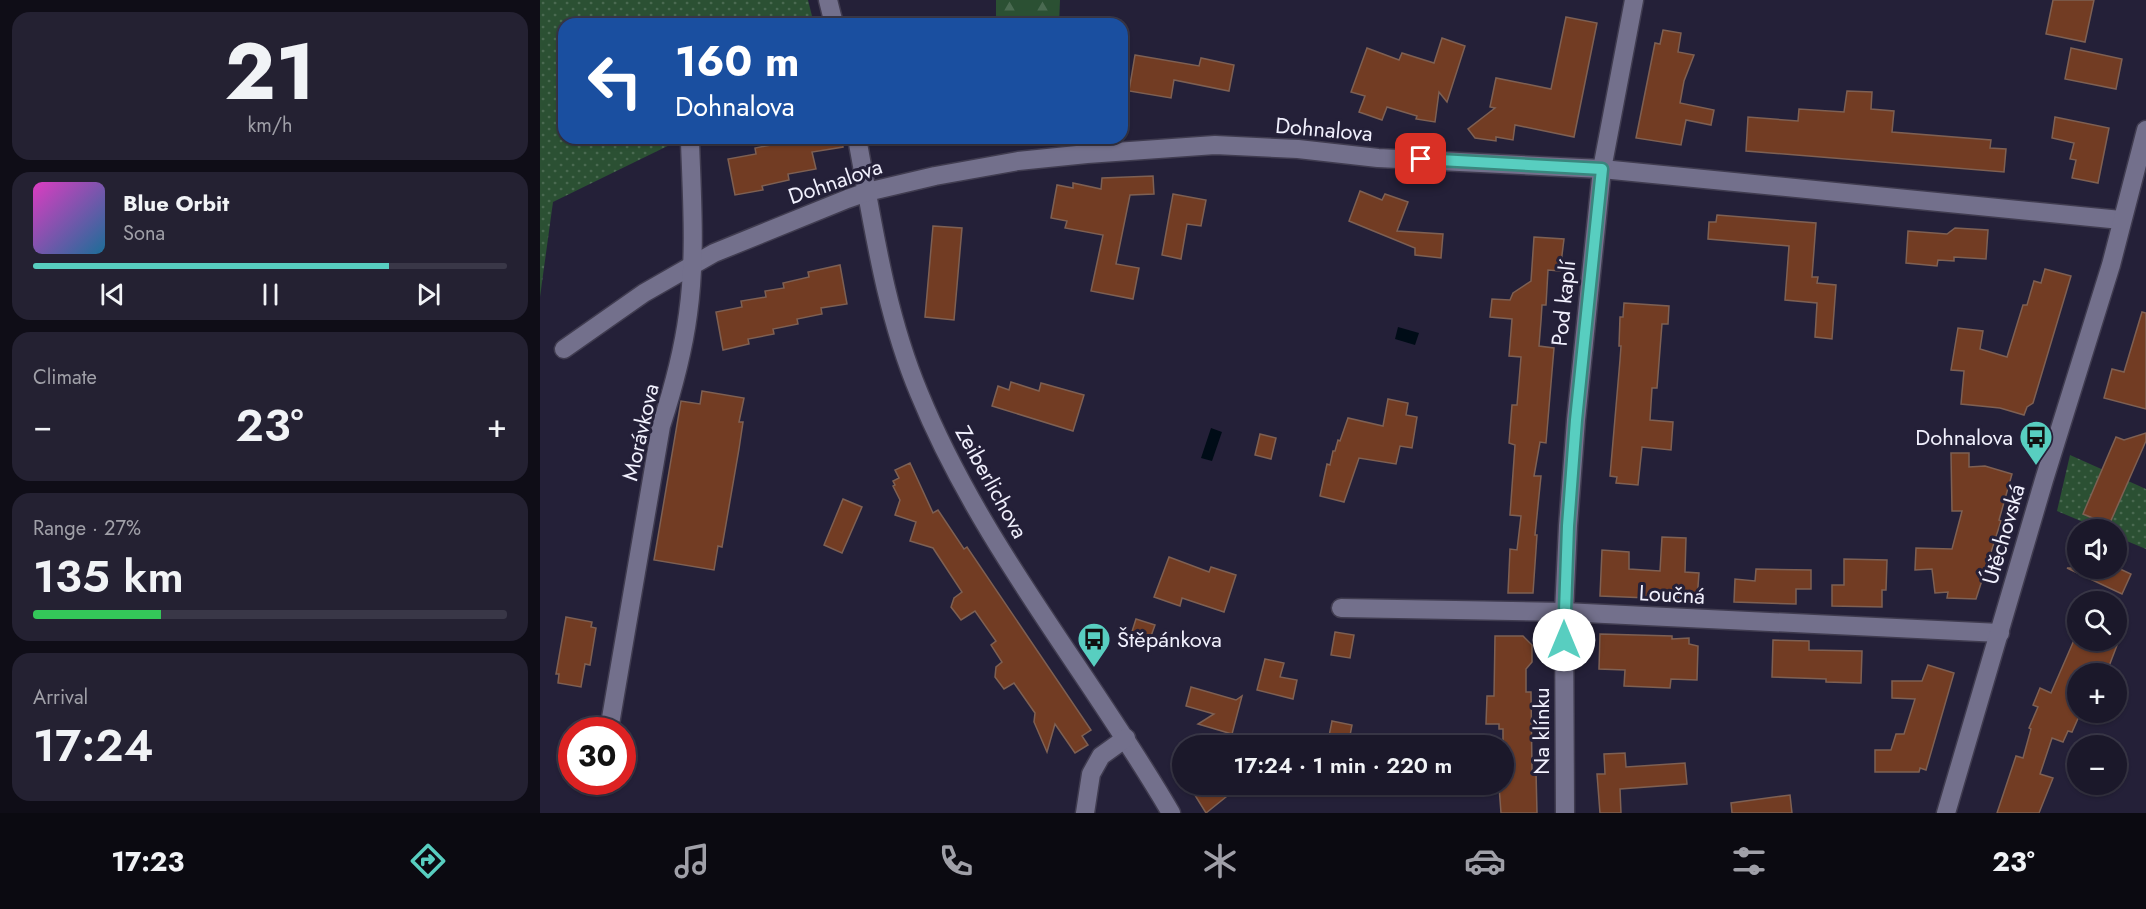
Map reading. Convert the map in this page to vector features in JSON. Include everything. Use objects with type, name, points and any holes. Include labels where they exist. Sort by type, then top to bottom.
[{"type":"street","points":[[828,0],[832,18]]},
{"type":"street","name":"Pod kaplí","points":[[1564,612],[1576,420],[1602,169],[1634,0]]},
{"type":"street","name":"Útěchovská","points":[[1946,813],[2043,480],[2111,265],[2121,220],[2138,187],[2146,130]]},
{"type":"street","name":"Morávkova","points":[[611,717],[661,426],[676,380],[688,313],[692,265],[690,144]]},
{"type":"street","name":"Zeiberlichova","points":[[858,144],[880,267],[899,341],[919,394],[946,453],[995,540],[1126,738],[1171,813]]},
{"type":"street","name":"Dohnalova","points":[[564,349],[644,293],[692,265],[738,242],[867,192],[935,176],[1018,161],[1087,154],[1215,145],[1298,149],[1378,158],[1602,169],[2121,220]]},
{"type":"street","name":"Loučná","points":[[1341,608],[1564,612],[2000,633]]},
{"type":"street","name":"Na klínku","points":[[1564,612],[1565,813]]},
{"type":"street","points":[[1085,813],[1091,774],[1101,756],[1126,738]]},
{"type":"green space","points":[[540,0],[808,0],[812,18],[558,18],[558,144],[672,144],[553,202],[540,297]]},
{"type":"green space","points":[[996,0],[1060,0],[1059,18],[996,18]]},
{"type":"green space","points":[[2070,455],[2146,489],[2146,549],[2127,541],[2127,519],[2076,519],[2057,511]]},
{"type":"shaded area","points":[[1398,327],[1419,333],[1415,345],[1395,339]]},
{"type":"shaded area","points":[[1211,428],[1222,432],[1212,461],[1201,458]]},
{"type":"building","points":[[2053,0],[2094,0],[2085,42],[2046,34]]},
{"type":"building","points":[[1566,17],[1597,23],[1574,137],[1515,125],[1513,140],[1496,137],[1496,141],[1475,138],[1468,129],[1495,108],[1490,107],[1496,78],[1551,89]]},
{"type":"building","points":[[1663,30],[1681,33],[1678,52],[1694,55],[1684,81],[1680,103],[1714,110],[1711,125],[1686,120],[1681,145],[1636,138],[1655,43],[1660,44]]},
{"type":"building","points":[[1442,38],[1465,46],[1447,102],[1439,92],[1435,122],[1416,119],[1417,116],[1387,107],[1382,120],[1359,112],[1365,96],[1351,92],[1367,48],[1399,60],[1402,53],[1434,63]]},
{"type":"building","points":[[2071,48],[2122,59],[2116,89],[2065,79]]},
{"type":"building","points":[[1135,55],[1199,66],[1201,58],[1234,65],[1229,91],[1174,80],[1171,98],[1129,91]]},
{"type":"building","points":[[1847,91],[1872,92],[1871,109],[1894,111],[1892,132],[1991,140],[1990,148],[2006,149],[2004,172],[1746,151],[1748,117],[1798,121],[1799,109],[1844,112]]},
{"type":"building","points":[[2055,117],[2109,128],[2098,183],[2072,178],[2076,160],[2070,159],[2074,143],[2052,138]]},
{"type":"building","points":[[777,144],[843,144],[843,147],[812,152],[816,169],[788,174],[789,180],[762,186],[763,190],[735,195],[728,159],[756,154],[755,148]]},
{"type":"building","points":[[1153,176],[1154,194],[1130,195],[1116,264],[1139,268],[1133,299],[1091,291],[1103,235],[1065,228],[1067,221],[1051,218],[1057,185],[1073,188],[1073,183],[1101,189],[1102,178]]},
{"type":"building","points":[[1360,191],[1382,200],[1385,194],[1408,202],[1397,231],[1443,234],[1441,258],[1415,255],[1415,248],[1349,221]]},
{"type":"building","points":[[1173,194],[1206,200],[1201,226],[1187,224],[1181,259],[1162,255]]},
{"type":"building","points":[[1717,215],[1816,223],[1812,277],[1818,277],[1817,283],[1836,285],[1832,339],[1815,337],[1817,303],[1785,300],[1789,246],[1708,239],[1709,222],[1716,222]]},
{"type":"building","points":[[933,226],[962,228],[954,320],[925,317]]},
{"type":"building","points":[[1955,228],[1988,230],[1986,259],[1954,257],[1954,261],[1938,260],[1937,266],[1906,263],[1908,231],[1947,234]]},
{"type":"building","points":[[1534,237],[1564,239],[1560,271],[1548,270],[1546,305],[1542,305],[1539,346],[1554,348],[1546,443],[1540,442],[1534,476],[1541,476],[1535,535],[1537,535],[1533,593],[1508,593],[1510,549],[1517,550],[1521,516],[1510,515],[1515,445],[1509,443],[1512,405],[1517,405],[1521,357],[1509,356],[1512,319],[1490,317],[1492,299],[1510,300],[1513,293],[1531,281]]},
{"type":"building","points":[[840,265],[847,304],[821,308],[822,314],[797,319],[798,324],[773,329],[774,334],[748,339],[749,344],[723,350],[716,312],[742,307],[741,301],[766,297],[765,291],[784,288],[783,283],[809,277],[808,272]]},
{"type":"building","points":[[2045,269],[2071,276],[2033,403],[2027,407],[2024,415],[2000,408],[1961,404],[1964,371],[1951,370],[1958,328],[1983,331],[1980,349],[2007,357],[2023,305],[2027,305],[2034,281],[2041,283]]},
{"type":"building","points":[[1624,303],[1669,306],[1668,324],[1662,324],[1657,388],[1652,388],[1650,420],[1673,422],[1671,450],[1642,447],[1638,485],[1616,483],[1617,477],[1610,476],[1621,346],[1619,346],[1620,317],[1623,317]]},
{"type":"building","points":[[2142,312],[2146,313],[2146,409],[2104,398],[2112,369],[2124,372]]},
{"type":"building","points":[[1011,382],[1039,391],[1041,383],[1084,395],[1073,431],[992,406],[998,386],[1009,390]]},
{"type":"building","points":[[702,391],[744,398],[739,422],[743,422],[722,547],[718,546],[714,570],[654,560],[681,401],[700,404]]},
{"type":"building","points":[[1388,399],[1408,403],[1406,415],[1417,417],[1412,448],[1400,446],[1396,464],[1359,458],[1344,502],[1320,496],[1327,464],[1330,465],[1333,451],[1335,451],[1338,440],[1340,441],[1348,418],[1383,426]]},
{"type":"building","points":[[2146,433],[2146,441],[2112,519],[2095,519],[2083,514],[2116,437],[2124,440]]},
{"type":"building","points":[[1260,434],[1276,438],[1271,459],[1255,455]]},
{"type":"building","points":[[1951,453],[1969,453],[1969,467],[1985,466],[2012,474],[1999,520],[2001,521],[1976,599],[1947,598],[1948,592],[1935,593],[1932,569],[1915,570],[1916,548],[1952,549],[1962,511],[1952,511]]},
{"type":"building","points":[[910,463],[933,513],[938,510],[964,549],[967,547],[1091,730],[1082,736],[1088,745],[1075,753],[1055,724],[1047,752],[1034,722],[1035,713],[1014,683],[1004,689],[995,677],[996,667],[1002,662],[991,645],[996,641],[975,611],[961,620],[951,607],[954,598],[962,592],[933,548],[910,541],[916,522],[895,515],[900,500],[893,486],[895,485],[893,481],[899,478],[895,470]]},
{"type":"building","points":[[843,499],[862,507],[842,553],[824,545]]},
{"type":"building","points":[[1662,537],[1686,538],[1685,572],[1699,573],[1697,600],[1600,596],[1602,550],[1629,552],[1629,569],[1660,571]]},
{"type":"building","points":[[1169,557],[1209,572],[1211,567],[1236,575],[1224,612],[1182,598],[1180,606],[1154,597]]},
{"type":"building","points":[[1844,559],[1887,560],[1886,590],[1882,590],[1882,607],[1832,606],[1832,585],[1844,585]]},
{"type":"building","points":[[1756,569],[1811,570],[1811,589],[1796,589],[1796,604],[1734,602],[1735,579],[1755,581]]},
{"type":"building","points":[[2127,572],[2131,574],[2123,591],[2116,591],[2090,579],[2127,579]]},
{"type":"building","points":[[566,617],[592,622],[591,627],[596,628],[590,665],[585,664],[581,687],[558,683],[559,674],[556,674]]},
{"type":"building","points":[[1136,619],[1155,625],[1147,647],[1129,641]]},
{"type":"building","points":[[1335,632],[1354,635],[1350,658],[1331,655]]},
{"type":"building","points":[[1600,634],[1689,638],[1689,644],[1698,646],[1697,680],[1671,679],[1670,688],[1624,686],[1625,670],[1599,669]]},
{"type":"building","points":[[1495,636],[1523,636],[1532,645],[1532,662],[1526,669],[1526,692],[1531,692],[1532,771],[1536,771],[1537,813],[1501,813],[1500,795],[1514,795],[1514,735],[1503,735],[1503,729],[1499,729],[1499,724],[1486,724],[1487,696],[1494,696]]},
{"type":"building","points":[[1773,640],[1809,641],[1809,650],[1862,651],[1861,683],[1772,677]]},
{"type":"building","points":[[2069,651],[2115,651],[2110,663],[2067,663],[2067,723],[2076,723],[2072,732],[2068,731],[2063,742],[2052,738],[2040,774],[2053,778],[2039,813],[1997,813],[2016,756],[2023,758],[2031,729],[2029,728],[2038,707],[2033,705],[2040,688],[2051,693]]},
{"type":"building","points":[[1265,659],[1284,663],[1280,677],[1297,680],[1293,699],[1257,690]]},
{"type":"building","points":[[1928,665],[1954,673],[1926,770],[1920,768],[1919,772],[1875,772],[1875,750],[1891,750],[1896,734],[1904,734],[1915,699],[1892,698],[1892,681],[1922,681]]},
{"type":"building","points":[[1191,687],[1236,700],[1242,696],[1232,734],[1198,724],[1214,714],[1186,706]]},
{"type":"building","points":[[1332,721],[1352,725],[1350,735],[1329,735]]},
{"type":"building","points":[[1625,753],[1626,767],[1685,763],[1687,784],[1620,789],[1621,813],[1600,813],[1597,774],[1605,774],[1604,754]]},
{"type":"building","points":[[1195,795],[1228,795],[1206,813]]},
{"type":"building","points":[[1790,795],[1792,813],[1732,813],[1731,803]]},
{"type":"place","name":"Dohnalova","points":[[2036,466]]},
{"type":"place","name":"Štěpánkova","points":[[1094,668]]},
{"type":"route","points":[[1421,159],[1602,169],[1576,420],[1568,526],[1564,640]]}]
